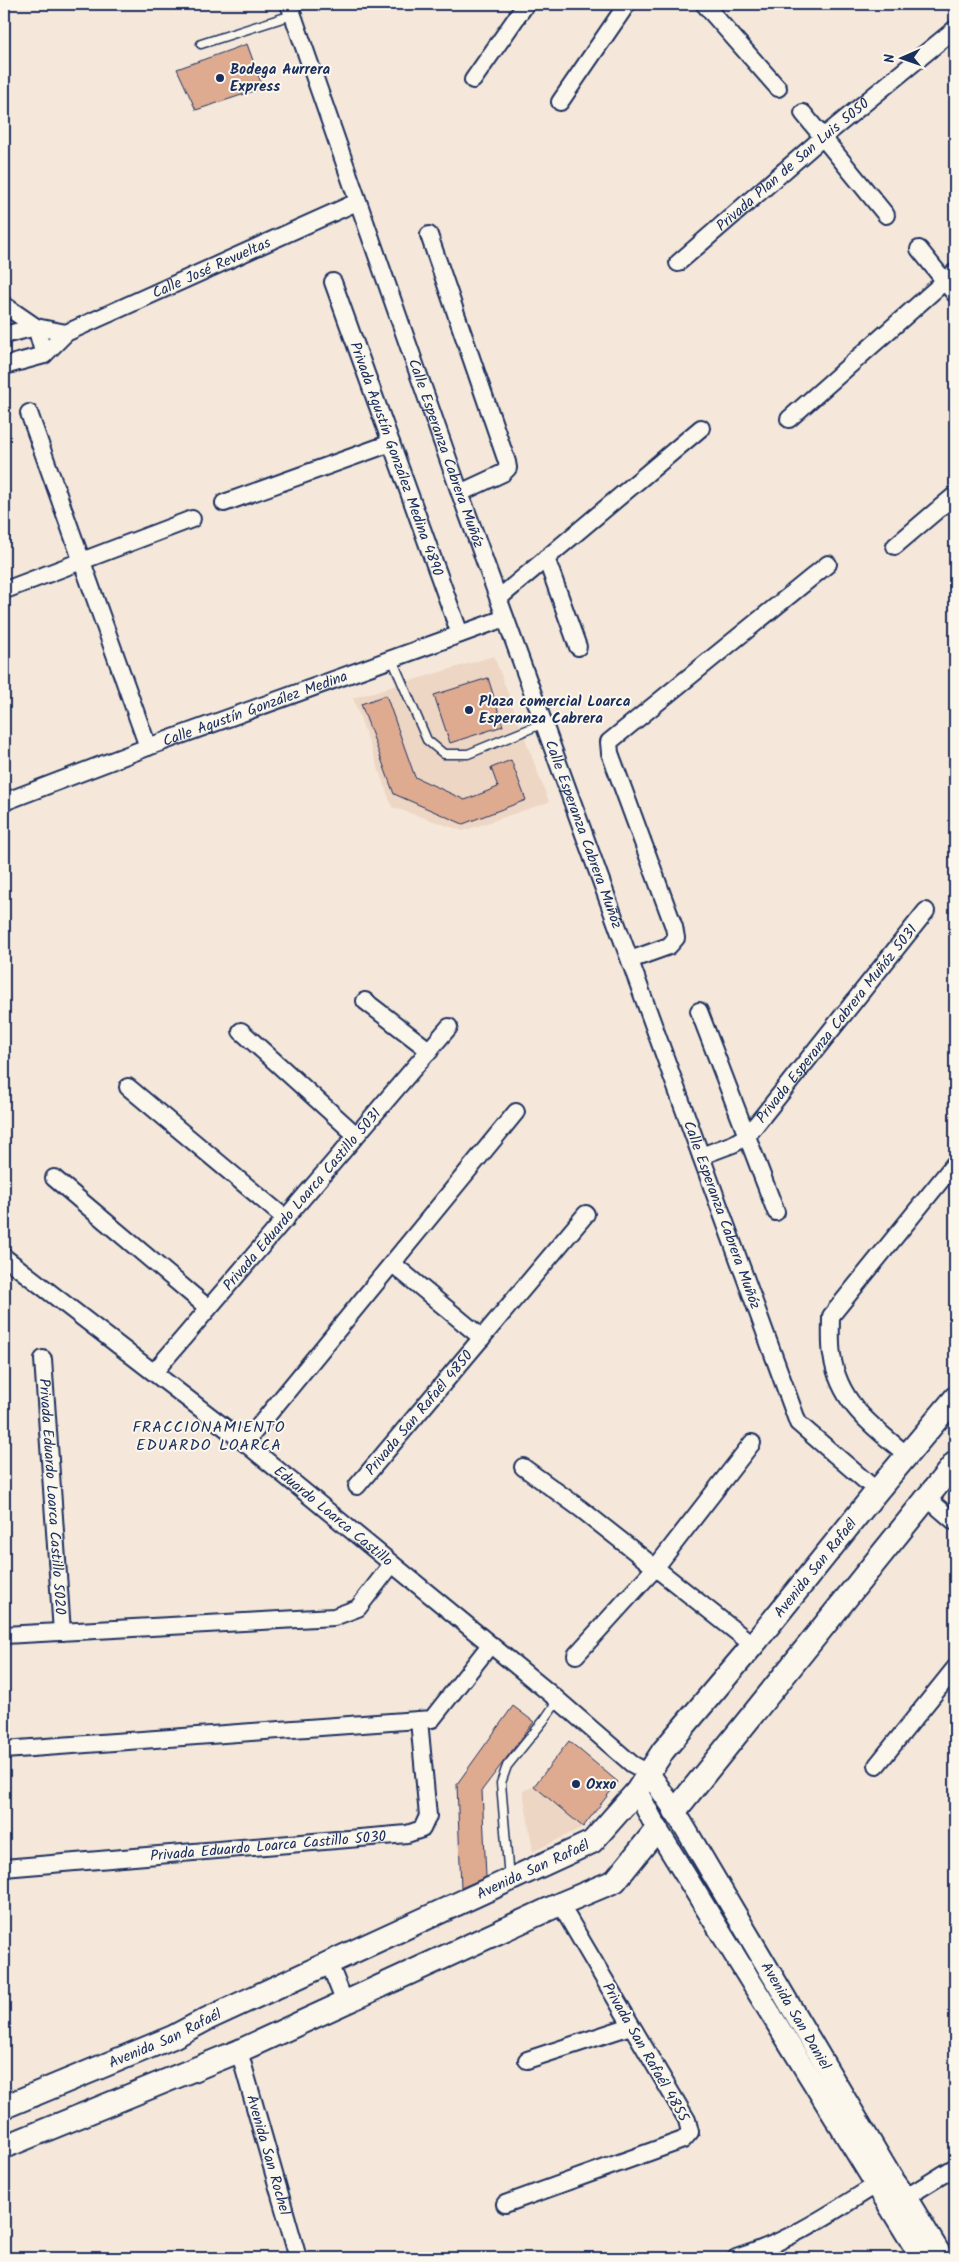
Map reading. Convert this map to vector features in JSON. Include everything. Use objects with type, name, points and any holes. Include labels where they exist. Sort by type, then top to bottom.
[{"type":"main road","name":"Avenida San Rafaél","points":[[4,2107],[173,2037],[207,2019],[509,1882],[592,1842],[637,1791],[640,1768],[663,1751],[753,1645],[877,1491],[955,1398]]},
{"type":"main road","points":[[675,1811],[955,1463]]},
{"type":"main road","points":[[4,2148],[239,2051],[560,1904],[615,1882],[658,1829]]},
{"type":"street","points":[[473,80],[526,4]]},
{"type":"street","points":[[560,102],[626,4]]},
{"type":"street","points":[[704,4],[778,88]]},
{"type":"street","name":"Calle Esperanza Cabrera Muñóz","points":[[290,9],[460,493],[798,1423],[877,1491]]},
{"type":"street","name":"Privada Plan de San Luis 5050","points":[[678,263],[822,138],[955,29]]},
{"type":"street","points":[[802,113],[886,215]]},
{"type":"street","name":"Calle José Revueltas","points":[[4,366],[44,355],[66,333],[357,202]]},
{"type":"street","points":[[429,236],[508,468],[503,473],[460,493]]},
{"type":"street","points":[[789,419],[952,283],[919,250]]},
{"type":"street","name":"Privada Agustín González Medina 4890","points":[[333,282],[460,634]]},
{"type":"street","points":[[4,305],[36,327],[66,333]]},
{"type":"street","points":[[4,335],[36,327]]},
{"type":"street","points":[[36,327],[44,355]]},
{"type":"street","points":[[29,413],[148,747]]},
{"type":"street","points":[[499,598],[701,428]]},
{"type":"street","points":[[224,503],[391,443]]},
{"type":"street","points":[[895,546],[955,495]]},
{"type":"street","points":[[8,589],[81,563],[192,519]]},
{"type":"street","points":[[546,558],[578,647]]},
{"type":"street","points":[[630,960],[669,946],[676,938],[674,927],[610,753],[609,742],[828,564]]},
{"type":"street","name":"Calle Agustín González Medina","points":[[4,802],[148,747],[505,618]]},
{"type":"street","name":"Privada Esperanza Cabrera Muñóz 5031","points":[[701,1156],[733,1144],[746,1136],[926,911]]},
{"type":"street","points":[[365,1002],[430,1050]]},
{"type":"street","name":"Privada Esperanza Cabrera Muñóz 5031","points":[[699,1011],[776,1212]]},
{"type":"street","name":"Privada Eduardo Loarca Castillo 5031","points":[[155,1371],[449,1027]]},
{"type":"street","points":[[241,1032],[356,1135]]},
{"type":"street","points":[[128,1087],[286,1219]]},
{"type":"street","points":[[246,1443],[516,1112]]},
{"type":"street","points":[[907,1455],[881,1434],[851,1405],[839,1379],[832,1356],[831,1316],[955,1163]]},
{"type":"street","points":[[54,1178],[208,1308]]},
{"type":"street","name":"Privada San Rafaél 4850","points":[[357,1486],[586,1214]]},
{"type":"street","name":"Eduardo Loarca Castillo","points":[[4,1256],[246,1443],[640,1768]]},
{"type":"street","name":"Privada San Rafaél 4850","points":[[393,1264],[482,1338]]},
{"type":"street","name":"Privada Eduardo Loarca Castillo 5020","points":[[43,1359],[62,1632]]},
{"type":"street","points":[[576,1655],[656,1567],[752,1443]]},
{"type":"street","points":[[523,1467],[656,1567],[753,1645]]},
{"type":"street","points":[[927,1498],[955,1522]]},
{"type":"street","points":[[4,1636],[334,1617],[358,1608],[371,1594],[392,1564]]},
{"type":"street","points":[[4,1750],[432,1719],[490,1645]]},
{"type":"street","points":[[877,1765],[955,1671]]},
{"type":"street","name":"Privada Eduardo Loarca Castillo 5030","points":[[4,1868],[407,1834],[422,1829],[428,1816],[419,1720]]},
{"type":"street","name":"Avenida San Daniel","points":[[640,1768],[675,1811],[883,2181]]},
{"type":"street","name":"Avenida San Daniel","points":[[637,1791],[658,1829],[883,2181],[943,2258]]},
{"type":"street","points":[[658,1829],[675,1811]]},
{"type":"street","name":"Privada San Rafaél 4855","points":[[505,2204],[683,2140],[690,2132],[687,2120],[560,1904]]},
{"type":"street","points":[[329,1963],[345,2003]]},
{"type":"street","points":[[527,2060],[631,2026]]},
{"type":"street","name":"Avenida San Rochel","points":[[239,2051],[298,2258]]},
{"type":"street","points":[[898,2202],[955,2167]]},
{"type":"street","points":[[736,2258],[767,2254],[883,2181]]},
{"type":"street","name":"Avenida San Daniel","points":[[898,2202],[921,2258]]},
{"type":"lane","points":[[201,44],[290,9]]},
{"type":"lane","points":[[392,659],[427,740],[444,754],[468,754],[544,723]]},
{"type":"lane","points":[[509,1882],[501,1783],[507,1766],[558,1700]]},
{"type":"shaded area","points":[[494,656],[549,802],[463,831],[392,807],[353,698]]},
{"type":"shaded area","points":[[534,1786],[583,1827],[533,1852],[523,1791]]},
{"type":"building","name":"Bodega Aurrera Express","points":[[247,44],[263,88],[196,110],[177,69]]},
{"type":"building","name":"Plaza comercial Loarca Esperanza Cabrera","points":[[488,678],[503,726],[450,743],[434,695]]},
{"type":"building","points":[[386,695],[415,777],[465,800],[498,787],[491,768],[511,760],[526,800],[463,824],[394,794],[361,704]]},
{"type":"building","points":[[513,1706],[534,1722],[482,1790],[486,1877],[461,1888],[457,1784]]},
{"type":"building","name":"Oxxo","points":[[569,1741],[618,1782],[583,1827],[534,1786]]},
{"type":"place","name":"Bodega Aurrera Express","points":[[220,78]]},
{"type":"place","name":"Plaza comercial Loarca Esperanza Cabrera","points":[[469,710]]},
{"type":"place","name":"Oxxo","points":[[576,1784]]},
{"type":"district","name":"FRACCIONAMIENTO EDUARDO LOARCA","points":[[209,1435]]}]
